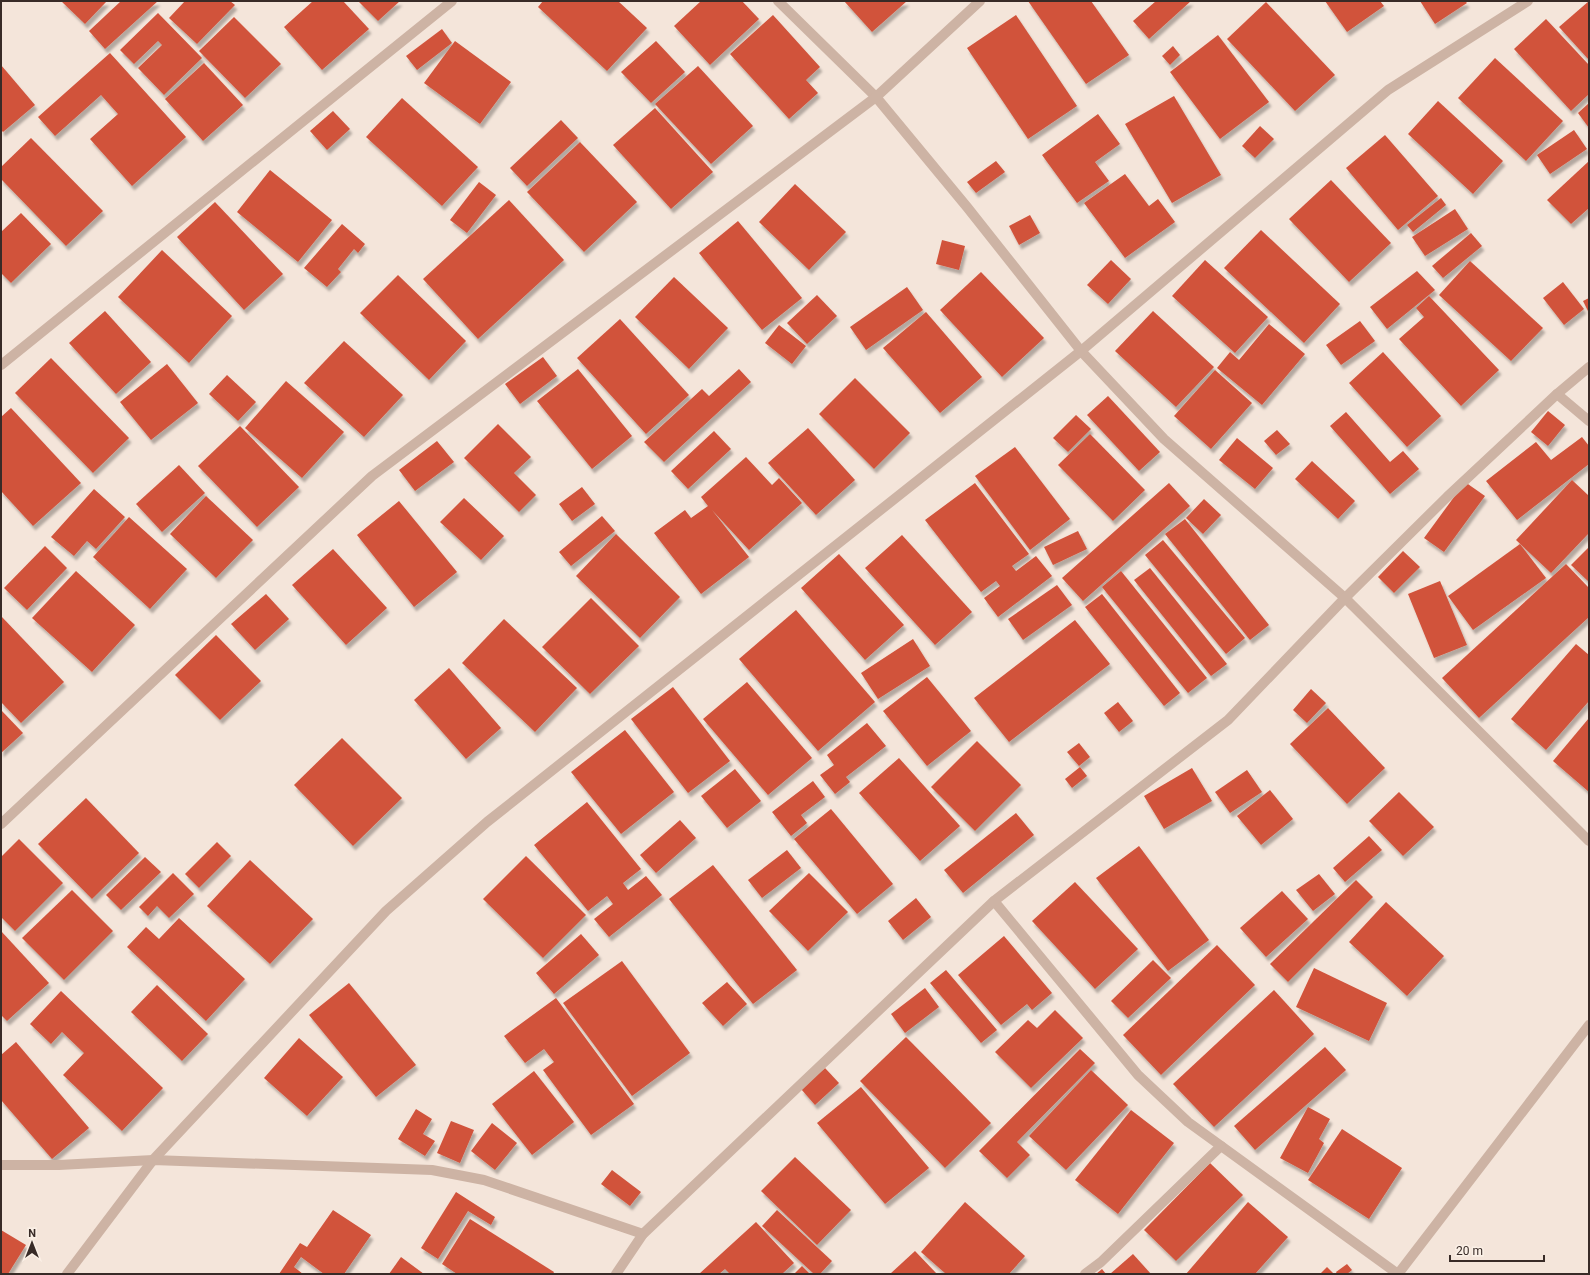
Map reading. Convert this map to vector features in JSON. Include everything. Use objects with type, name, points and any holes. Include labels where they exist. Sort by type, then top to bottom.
[{"type":"street","points":[[1,365],[452,1]]},
{"type":"street","points":[[778,1],[876,97],[967,207],[1081,351],[1164,439],[1344,598],[1589,841]]},
{"type":"street","points":[[1,824],[372,476],[876,97],[980,1]]},
{"type":"street","points":[[67,1274],[153,1160],[386,912],[481,827],[1081,351],[1388,90],[1528,1]]},
{"type":"street","points":[[616,1274],[643,1234],[994,901],[1228,720],[1344,598],[1447,497],[1557,394],[1589,368]]},
{"type":"street","points":[[1557,394],[1589,421]]},
{"type":"street","points":[[994,901],[1138,1075],[1188,1122],[1398,1274],[1589,1025]]},
{"type":"street","points":[[1085,1274],[1101,1262],[1221,1146]]},
{"type":"street","points":[[1,1165],[59,1165],[153,1160],[432,1170],[484,1180],[643,1234]]},
{"type":"building","points":[[61,1],[107,1],[85,24]]},
{"type":"building","points":[[121,1],[158,1],[105,49],[89,31]]},
{"type":"building","points":[[185,1],[230,1],[235,5],[197,44],[169,18]]},
{"type":"building","points":[[313,1],[343,1],[369,29],[322,70],[284,27]]},
{"type":"building","points":[[358,1],[400,1],[378,21]]},
{"type":"building","points":[[543,1],[618,1],[647,28],[607,71],[538,7]]},
{"type":"building","points":[[701,1],[742,1],[759,19],[710,65],[674,26]]},
{"type":"building","points":[[844,1],[907,1],[872,32]]},
{"type":"building","points":[[1028,1],[1091,1],[1129,55],[1086,84]]},
{"type":"building","points":[[1156,1],[1191,1],[1149,39],[1133,21]]},
{"type":"building","points":[[1325,1],[1380,1],[1384,6],[1347,32]]},
{"type":"building","points":[[1420,1],[1465,1],[1467,3],[1435,24]]},
{"type":"building","points":[[1589,1],[1589,60],[1559,27]]},
{"type":"building","points":[[1266,2],[1335,75],[1295,111],[1227,39]]},
{"type":"building","points":[[158,13],[202,58],[164,95],[138,68],[162,45],[158,41],[134,64],[120,50]]},
{"type":"building","points":[[773,15],[820,67],[806,80],[818,93],[789,119],[730,54]]},
{"type":"building","points":[[1016,15],[1077,106],[1028,139],[967,48]]},
{"type":"building","points":[[234,17],[281,64],[245,98],[199,51]]},
{"type":"building","points":[[1546,19],[1589,65],[1589,94],[1571,111],[1514,49]]},
{"type":"building","points":[[442,29],[452,43],[417,70],[406,56]]},
{"type":"building","points":[[1218,35],[1269,102],[1220,139],[1170,72]]},
{"type":"building","points":[[455,41],[511,82],[480,124],[424,83]]},
{"type":"building","points":[[656,41],[685,72],[651,103],[621,72]]},
{"type":"building","points":[[1173,46],[1180,55],[1170,65],[1162,56]]},
{"type":"building","points":[[110,53],[186,137],[132,186],[90,139],[118,114],[101,95],[55,136],[38,117]]},
{"type":"building","points":[[1495,58],[1563,121],[1526,161],[1458,98]]},
{"type":"building","points":[[204,63],[243,105],[203,141],[165,99]]},
{"type":"building","points":[[1,65],[35,105],[3,132],[1,130]]},
{"type":"building","points":[[698,66],[753,126],[711,164],[655,104]]},
{"type":"building","points":[[1174,96],[1221,175],[1172,203],[1125,124]]},
{"type":"building","points":[[402,98],[478,167],[442,206],[366,137]]},
{"type":"building","points":[[1438,101],[1503,161],[1473,194],[1408,134]]},
{"type":"building","points":[[1589,103],[1589,128],[1578,113]]},
{"type":"building","points":[[655,108],[713,172],[671,209],[613,145]]},
{"type":"building","points":[[333,111],[350,129],[327,150],[310,131]]},
{"type":"building","points":[[1098,114],[1120,144],[1095,162],[1109,181],[1077,203],[1042,155]]},
{"type":"building","points":[[561,120],[578,138],[527,186],[510,168]]},
{"type":"building","points":[[1260,126],[1274,139],[1255,158],[1242,146]]},
{"type":"building","points":[[1574,130],[1587,149],[1550,174],[1537,155]]},
{"type":"building","points":[[1385,135],[1438,196],[1398,230],[1346,168]]},
{"type":"building","points":[[31,138],[103,211],[66,246],[1,179],[1,167]]},
{"type":"building","points":[[580,142],[637,202],[584,252],[527,192]]},
{"type":"building","points":[[996,161],[1005,172],[976,193],[967,182]]},
{"type":"building","points":[[1589,161],[1589,208],[1571,224],[1547,200]]},
{"type":"building","points":[[270,170],[332,220],[298,262],[237,212]]},
{"type":"building","points":[[1125,174],[1149,206],[1158,199],[1175,222],[1125,258],[1084,203]]},
{"type":"building","points":[[1331,180],[1391,243],[1349,282],[1289,219]]},
{"type":"building","points":[[479,182],[496,195],[467,233],[450,220]]},
{"type":"building","points":[[795,184],[846,232],[809,270],[759,222]]},
{"type":"building","points":[[1441,198],[1446,205],[1413,232],[1407,225]]},
{"type":"building","points":[[509,200],[564,260],[478,339],[423,279]]},
{"type":"building","points":[[215,202],[283,274],[244,310],[177,237]]},
{"type":"building","points":[[1455,209],[1468,229],[1425,256],[1412,237]]},
{"type":"building","points":[[21,213],[51,244],[11,283],[1,273],[1,232]]},
{"type":"building","points":[[1030,215],[1040,233],[1019,245],[1009,226]]},
{"type":"building","points":[[738,221],[802,298],[762,330],[699,253]]},
{"type":"building","points":[[342,224],[365,244],[358,253],[354,249],[338,269],[341,272],[327,287],[304,268]]},
{"type":"building","points":[[1261,230],[1340,304],[1304,343],[1224,268]]},
{"type":"building","points":[[1471,233],[1482,246],[1443,278],[1432,266]]},
{"type":"building","points":[[942,240],[965,246],[959,270],[936,264]]},
{"type":"building","points":[[162,250],[232,316],[189,363],[118,297]]},
{"type":"building","points":[[1111,260],[1131,279],[1108,304],[1087,285]]},
{"type":"building","points":[[1205,260],[1268,317],[1235,353],[1172,296]]},
{"type":"building","points":[[1470,261],[1543,328],[1511,361],[1439,295]]},
{"type":"building","points":[[1417,271],[1435,290],[1387,329],[1370,307]]},
{"type":"building","points":[[981,272],[1044,338],[1002,377],[940,310]]},
{"type":"building","points":[[398,275],[466,341],[429,380],[360,313]]},
{"type":"building","points":[[674,277],[728,328],[689,369],[635,317]]},
{"type":"building","points":[[1563,282],[1584,309],[1564,325],[1543,298]]},
{"type":"building","points":[[907,287],[923,310],[866,350],[850,327]]},
{"type":"building","points":[[817,295],[837,316],[807,344],[787,323]]},
{"type":"building","points":[[1429,296],[1499,370],[1461,406],[1399,339],[1424,317],[1416,308]]},
{"type":"building","points":[[1589,298],[1589,313],[1583,301]]},
{"type":"building","points":[[105,311],[151,362],[116,394],[69,343]]},
{"type":"building","points":[[1153,311],[1214,367],[1176,407],[1115,351]]},
{"type":"building","points":[[926,312],[982,377],[940,413],[883,348]]},
{"type":"building","points":[[620,319],[689,395],[646,434],[577,358]]},
{"type":"building","points":[[1360,321],[1375,341],[1341,365],[1326,345]]},
{"type":"building","points":[[1269,324],[1305,354],[1262,405],[1217,368],[1230,352],[1239,360]]},
{"type":"building","points":[[779,325],[806,346],[792,364],[765,343]]},
{"type":"building","points":[[344,341],[403,395],[364,437],[304,383]]},
{"type":"building","points":[[1383,352],[1441,416],[1407,447],[1349,383]]},
{"type":"building","points":[[543,357],[557,376],[520,404],[505,384]]},
{"type":"building","points":[[51,358],[129,438],[93,473],[15,393]]},
{"type":"building","points":[[167,364],[198,403],[151,440],[120,402]]},
{"type":"building","points":[[578,369],[632,436],[592,469],[537,401]]},
{"type":"building","points":[[739,369],[751,382],[664,462],[644,442],[702,389],[709,396]]},
{"type":"building","points":[[1215,370],[1252,403],[1211,449],[1174,416]]},
{"type":"building","points":[[227,375],[256,402],[238,421],[209,394]]},
{"type":"building","points":[[855,378],[910,433],[874,469],[819,414]]},
{"type":"building","points":[[286,381],[344,432],[302,478],[245,428]]},
{"type":"building","points":[[1108,396],[1160,452],[1139,471],[1087,415]]},
{"type":"building","points":[[11,408],[81,483],[33,526],[1,491],[1,417]]},
{"type":"building","points":[[1548,411],[1565,425],[1548,446],[1531,432]]},
{"type":"building","points":[[1346,412],[1390,462],[1403,451],[1419,469],[1390,494],[1330,426]]},
{"type":"building","points":[[1076,415],[1091,429],[1068,452],[1053,438]]},
{"type":"building","points":[[498,424],[531,457],[514,473],[536,495],[519,512],[464,458]]},
{"type":"building","points":[[240,426],[299,487],[257,527],[198,466]]},
{"type":"building","points":[[808,428],[855,480],[816,515],[768,463]]},
{"type":"building","points":[[1277,430],[1290,444],[1276,455],[1264,441]]},
{"type":"building","points":[[714,431],[731,449],[688,489],[671,471]]},
{"type":"building","points":[[1090,434],[1145,490],[1113,521],[1058,465]]},
{"type":"building","points":[[1582,437],[1589,446],[1589,464],[1517,520],[1486,481],[1536,442],[1551,460]]},
{"type":"building","points":[[1237,438],[1273,468],[1255,489],[1219,460]]},
{"type":"building","points":[[437,441],[454,462],[415,491],[399,470]]},
{"type":"building","points":[[1015,447],[1070,519],[1030,550],[975,476]]},
{"type":"building","points":[[746,457],[772,485],[779,478],[802,503],[749,550],[712,510],[749,557],[701,594],[654,533],[685,510],[691,518],[708,506],[701,497]]},
{"type":"building","points":[[1312,461],[1355,501],[1338,519],[1295,479]]},
{"type":"building","points":[[179,465],[205,493],[162,532],[136,504]]},
{"type":"building","points":[[1572,480],[1589,496],[1589,533],[1551,573],[1516,540]]},
{"type":"building","points":[[1465,482],[1485,496],[1444,552],[1424,538]]},
{"type":"building","points":[[975,483],[1029,554],[1012,566],[1016,571],[1036,556],[1052,576],[998,617],[984,598],[1000,586],[996,581],[981,592],[925,520]]},
{"type":"building","points":[[1169,483],[1190,506],[1083,601],[1062,578]]},
{"type":"building","points":[[582,487],[595,504],[572,521],[559,504]]},
{"type":"building","points":[[94,489],[125,517],[96,549],[87,541],[74,556],[51,537]]},
{"type":"building","points":[[206,496],[253,540],[216,578],[170,534]]},
{"type":"building","points":[[464,498],[504,536],[481,560],[440,522]]},
{"type":"building","points":[[1204,499],[1221,515],[1203,534],[1186,518]]},
{"type":"building","points":[[399,501],[457,572],[414,607],[357,535]]},
{"type":"building","points":[[602,516],[615,531],[571,566],[559,552]]},
{"type":"building","points":[[129,517],[187,569],[150,609],[93,557]]},
{"type":"building","points":[[1185,519],[1269,625],[1250,640],[1165,534]]},
{"type":"building","points":[[1078,531],[1087,549],[1053,565],[1044,547]]},
{"type":"building","points":[[616,534],[680,597],[640,638],[576,576]]},
{"type":"building","points":[[902,535],[972,612],[935,645],[865,568]]},
{"type":"building","points":[[1163,540],[1245,638],[1226,654],[1145,555]]},
{"type":"building","points":[[1520,544],[1546,578],[1473,630],[1448,596]]},
{"type":"building","points":[[45,546],[67,568],[27,610],[4,588]]},
{"type":"building","points":[[1589,547],[1589,582],[1571,565]]},
{"type":"building","points":[[333,549],[387,608],[346,645],[292,585]]},
{"type":"building","points":[[1403,551],[1420,567],[1394,593],[1378,577]]},
{"type":"building","points":[[839,554],[904,625],[865,660],[801,588]]},
{"type":"building","points":[[1566,564],[1589,588],[1589,617],[1479,718],[1442,678]]},
{"type":"building","points":[[1150,568],[1227,664],[1211,676],[1134,580]]},
{"type":"building","points":[[76,571],[135,625],[92,672],[32,618]]},
{"type":"building","points":[[1121,571],[1207,678],[1188,693],[1102,587]]},
{"type":"building","points":[[1440,581],[1467,645],[1434,658],[1408,594]]},
{"type":"building","points":[[1057,585],[1072,605],[1023,640],[1008,619]]},
{"type":"building","points":[[266,594],[289,619],[255,650],[231,624]]},
{"type":"building","points":[[1102,594],[1180,693],[1164,706],[1085,607]]},
{"type":"building","points":[[591,598],[639,646],[590,694],[542,647]]},
{"type":"building","points":[[796,610],[875,702],[818,751],[739,659]]},
{"type":"building","points":[[1,616],[64,682],[21,723],[1,702]]},
{"type":"building","points":[[504,619],[577,688],[535,732],[462,663]]},
{"type":"building","points":[[1075,620],[1110,664],[1009,742],[974,698]]},
{"type":"building","points":[[216,635],[261,681],[220,720],[175,675]]},
{"type":"building","points":[[913,639],[930,666],[878,699],[861,673]]},
{"type":"building","points":[[1576,644],[1589,655],[1589,701],[1546,750],[1511,719]]},
{"type":"building","points":[[449,668],[501,728],[466,759],[414,700]]},
{"type":"building","points":[[927,677],[971,731],[927,766],[883,711]]},
{"type":"building","points":[[747,682],[812,758],[768,795],[703,719]]},
{"type":"building","points":[[673,687],[730,761],[688,793],[631,719]]},
{"type":"building","points":[[1311,689],[1326,703],[1307,723],[1293,710]]},
{"type":"building","points":[[1118,702],[1133,721],[1119,732],[1104,713]]},
{"type":"building","points":[[1328,708],[1385,768],[1347,804],[1290,744]]},
{"type":"building","points":[[1,710],[23,733],[1,753]]},
{"type":"building","points":[[1589,718],[1589,792],[1553,761]]},
{"type":"building","points":[[867,723],[886,746],[846,777],[850,782],[835,794],[820,775],[834,765],[827,755]]},
{"type":"building","points":[[625,730],[674,792],[621,834],[571,772]]},
{"type":"building","points":[[342,738],[402,798],[353,846],[294,785]]},
{"type":"building","points":[[977,741],[1021,785],[975,831],[931,787]]},
{"type":"building","points":[[1079,743],[1090,757],[1079,766],[1067,752]]},
{"type":"building","points":[[899,758],[960,826],[920,861],[859,793]]},
{"type":"building","points":[[1080,767],[1087,776],[1072,788],[1065,779]]},
{"type":"building","points":[[1192,768],[1212,801],[1164,829],[1144,796]]},
{"type":"building","points":[[735,769],[761,801],[727,828],[701,796]]},
{"type":"building","points":[[1247,770],[1262,792],[1230,813],[1215,792]]},
{"type":"building","points":[[813,781],[825,797],[801,815],[807,823],[791,836],[772,812]]},
{"type":"building","points":[[1270,790],[1293,819],[1261,845],[1237,816]]},
{"type":"building","points":[[1399,792],[1434,827],[1403,856],[1369,821]]},
{"type":"building","points":[[86,798],[139,853],[92,899],[38,844]]},
{"type":"building","points":[[587,802],[641,869],[623,883],[628,890],[646,876],[662,895],[609,937],[594,919],[613,904],[607,896],[588,911],[534,845]]},
{"type":"building","points":[[831,809],[893,884],[857,914],[794,839]]},
{"type":"building","points":[[1016,813],[1034,835],[963,893],[944,870]]},
{"type":"building","points":[[680,820],[696,838],[656,873],[640,855]]},
{"type":"building","points":[[1369,836],[1382,850],[1345,882],[1333,868]]},
{"type":"building","points":[[19,839],[63,883],[15,931],[1,917],[1,857]]},
{"type":"building","points":[[217,842],[231,856],[199,888],[185,874]]},
{"type":"building","points":[[1139,846],[1209,940],[1168,971],[1096,878]]},
{"type":"building","points":[[787,850],[801,868],[762,898],[748,880]]},
{"type":"building","points":[[526,856],[586,915],[543,958],[483,899]]},
{"type":"building","points":[[145,857],[161,872],[121,910],[106,895]]},
{"type":"building","points":[[250,860],[313,919],[270,964],[207,906]]},
{"type":"building","points":[[713,865],[797,970],[753,1004],[669,899]]},
{"type":"building","points":[[173,873],[194,894],[169,918],[157,906],[148,916],[139,907]]},
{"type":"building","points":[[809,873],[848,912],[808,951],[769,911]]},
{"type":"building","points":[[1319,874],[1335,894],[1313,911],[1296,890]]},
{"type":"building","points":[[1356,880],[1373,897],[1288,982],[1270,964]]},
{"type":"building","points":[[1075,882],[1138,949],[1095,989],[1032,921]]},
{"type":"building","points":[[72,890],[113,931],[64,980],[22,938]]},
{"type":"building","points":[[1282,891],[1308,919],[1266,957],[1240,928]]},
{"type":"building","points":[[916,898],[931,917],[903,940],[888,921]]},
{"type":"building","points":[[1386,902],[1444,956],[1407,996],[1349,942]]},
{"type":"building","points":[[179,918],[245,979],[206,1021],[127,947],[146,927],[159,939]]},
{"type":"building","points":[[1,931],[49,983],[7,1021],[1,1015]]},
{"type":"building","points":[[581,934],[599,955],[554,994],[536,973]]},
{"type":"building","points":[[1004,936],[1052,993],[1032,1010],[1027,1004],[1001,1025],[958,975]]},
{"type":"building","points":[[1217,945],[1255,985],[1161,1075],[1123,1035]]},
{"type":"building","points":[[1153,960],[1171,978],[1128,1018],[1111,1001]]},
{"type":"building","points":[[622,961],[690,1053],[632,1096],[563,1003]]},
{"type":"building","points":[[1314,968],[1387,1003],[1369,1041],[1296,1007]]},
{"type":"building","points":[[946,970],[997,1030],[981,1043],[930,983]]},
{"type":"building","points":[[727,982],[747,1004],[723,1026],[702,1003]]},
{"type":"building","points":[[349,983],[416,1065],[376,1097],[309,1015]]},
{"type":"building","points":[[157,985],[208,1034],[182,1061],[131,1012]]},
{"type":"building","points":[[925,988],[939,1007],[905,1033],[891,1014]]},
{"type":"building","points":[[1274,990],[1314,1034],[1214,1127],[1173,1084]]},
{"type":"building","points":[[61,991],[163,1088],[122,1131],[63,1075],[84,1053],[62,1032],[51,1044],[30,1024]]},
{"type":"building","points":[[556,998],[634,1104],[591,1135],[543,1070],[554,1062],[544,1049],[525,1063],[504,1036]]},
{"type":"building","points":[[1055,1010],[1083,1038],[1031,1088],[995,1052],[1028,1020],[1037,1028]]},
{"type":"building","points":[[906,1037],[991,1123],[945,1168],[860,1081]]},
{"type":"building","points":[[299,1038],[343,1077],[307,1116],[264,1078]]},
{"type":"building","points":[[16,1042],[89,1128],[52,1159],[1,1100],[1,1055]]},
{"type":"building","points":[[1325,1047],[1346,1070],[1255,1150],[1234,1126]]},
{"type":"building","points":[[1080,1049],[1095,1063],[1017,1142],[1030,1155],[1007,1178],[979,1151]]},
{"type":"building","points":[[825,1068],[839,1083],[815,1105],[801,1089]]},
{"type":"building","points":[[1091,1070],[1128,1105],[1066,1170],[1029,1136]]},
{"type":"building","points":[[534,1071],[574,1122],[532,1155],[492,1104]]},
{"type":"building","points":[[861,1087],[929,1168],[885,1204],[817,1123]]},
{"type":"building","points":[[1308,1107],[1330,1119],[1319,1139],[1324,1143],[1308,1173],[1280,1158]]},
{"type":"building","points":[[416,1109],[432,1119],[423,1134],[435,1141],[425,1156],[398,1139]]},
{"type":"building","points":[[1131,1110],[1174,1143],[1118,1214],[1075,1180]]},
{"type":"building","points":[[451,1121],[474,1130],[460,1163],[437,1153]]},
{"type":"building","points":[[492,1123],[517,1143],[495,1170],[471,1151]]},
{"type":"building","points":[[1342,1129],[1402,1168],[1369,1219],[1308,1180]]},
{"type":"building","points":[[795,1157],[851,1210],[817,1245],[761,1191]]},
{"type":"building","points":[[1210,1163],[1243,1195],[1176,1261],[1144,1230]]},
{"type":"building","points":[[612,1170],[641,1192],[630,1206],[601,1184]]},
{"type":"building","points":[[456,1192],[495,1217],[491,1225],[468,1211],[438,1259],[421,1248]]},
{"type":"building","points":[[965,1202],[1025,1256],[1009,1274],[946,1274],[921,1252]]},
{"type":"building","points":[[1248,1202],[1288,1237],[1255,1274],[1186,1274]]},
{"type":"building","points":[[333,1210],[371,1235],[344,1274],[324,1274],[301,1257],[294,1267],[303,1274],[279,1274],[300,1243],[307,1247]]},
{"type":"building","points":[[777,1210],[832,1261],[820,1274],[814,1274],[762,1226]]},
{"type":"building","points":[[470,1219],[554,1272],[553,1274],[457,1274],[442,1264]]},
{"type":"building","points":[[756,1222],[794,1263],[782,1274],[730,1274],[725,1269],[719,1274],[699,1274]]},
{"type":"building","points":[[1,1230],[26,1245],[8,1274],[1,1274]]},
{"type":"building","points":[[915,1251],[937,1274],[890,1274]]},
{"type":"building","points":[[1133,1254],[1151,1274],[1110,1274]]},
{"type":"building","points":[[401,1257],[424,1274],[389,1274]]},
{"type":"building","points":[[1347,1264],[1352,1270],[1347,1274],[1337,1274],[1336,1272]]},
{"type":"building","points":[[802,1266],[810,1274],[794,1274]]},
{"type":"building","points":[[1327,1267],[1334,1274],[1320,1274]]},
{"type":"building","points":[[1102,1269],[1106,1274],[1096,1274]]}]
